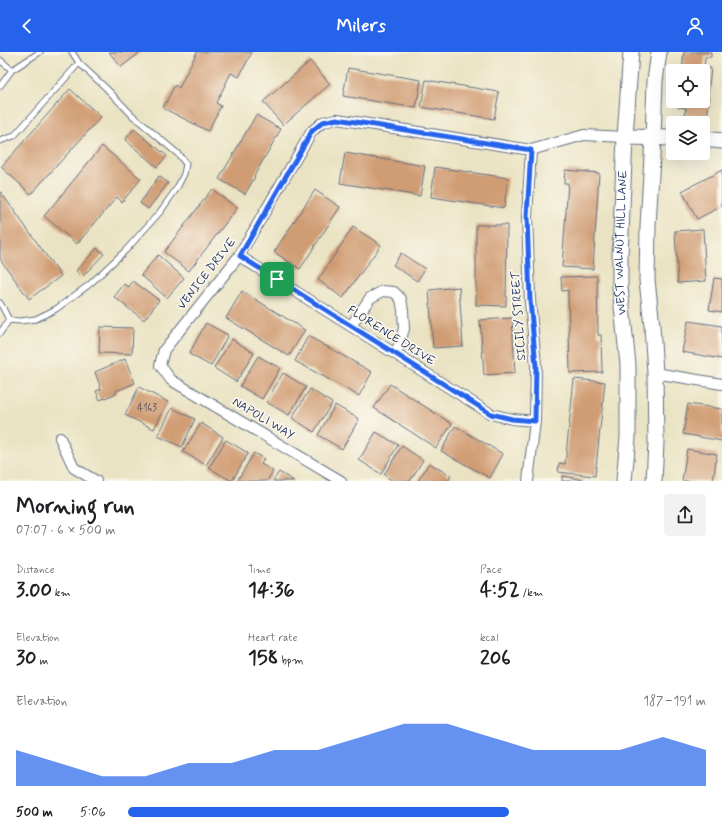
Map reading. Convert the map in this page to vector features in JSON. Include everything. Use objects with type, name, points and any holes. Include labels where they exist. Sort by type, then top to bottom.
[{"type":"main road","name":"WEST WALNUT HILL LANE","points":[[624,481],[628,437],[628,365],[620,287],[620,256],[625,137],[631,52]]},
{"type":"main road","name":"WEST WALNUT HILL LANE","points":[[654,481],[656,443],[655,374],[647,280],[655,81],[659,52]]},
{"type":"main road","points":[[625,137],[666,138]]},
{"type":"main road","points":[[710,140],[722,141]]},
{"type":"street","name":"VENICE DRIVE","points":[[171,380],[160,365],[164,350],[240,256],[312,131],[323,122],[337,119],[531,150]]},
{"type":"street","points":[[531,150],[584,135],[625,137]]},
{"type":"street","name":"SICILY STREET","points":[[528,481],[535,421],[536,366],[530,300],[527,216],[531,150]]},
{"type":"street","name":"FLORENCE DRIVE","points":[[240,256],[491,414],[512,419],[535,421]]},
{"type":"street","points":[[351,326],[370,298],[382,291],[394,292],[401,299],[404,329],[396,354]]},
{"type":"street","points":[[655,374],[722,384]]},
{"type":"street","name":"NAPOLI WAY","points":[[171,380],[341,481]]},
{"type":"street","points":[[60,438],[74,468],[96,481]]},
{"type":"lane","points":[[0,86],[12,70],[40,52]]},
{"type":"lane","points":[[9,320],[20,321],[36,319],[56,309],[90,284],[126,250],[160,212],[177,188],[184,174],[186,164],[178,154],[132,116],[106,88],[78,64],[72,52]]},
{"type":"lane","points":[[0,60],[12,70]]},
{"type":"lane","points":[[0,141],[14,136],[78,64]]},
{"type":"lane","points":[[0,303],[9,320]]},
{"type":"lane","points":[[0,333],[9,320]]},
{"type":"building","points":[[109,52],[141,52],[121,67]]},
{"type":"building","points":[[197,52],[252,52],[239,77],[231,73],[216,103],[221,106],[208,131],[163,108],[175,85],[179,88]]},
{"type":"building","points":[[684,52],[711,52],[711,57],[705,57],[704,64],[683,64]]},
{"type":"building","points":[[310,61],[330,84],[283,125],[263,102]]},
{"type":"building","points":[[348,68],[421,80],[416,108],[343,96]]},
{"type":"building","points":[[426,80],[499,92],[494,119],[421,107]]},
{"type":"building","points":[[70,89],[101,117],[31,194],[1,167]]},
{"type":"building","points":[[686,108],[708,108],[707,116],[685,116]]},
{"type":"building","points":[[256,115],[281,129],[245,194],[219,179]]},
{"type":"building","points":[[134,129],[167,156],[157,167],[125,140]]},
{"type":"building","points":[[102,146],[141,179],[122,202],[117,197],[77,244],[44,216]]},
{"type":"building","points":[[345,153],[425,166],[420,196],[340,183]]},
{"type":"building","points":[[435,167],[508,178],[504,208],[431,197]]},
{"type":"building","points":[[565,170],[599,173],[593,269],[562,267],[568,183],[564,183]]},
{"type":"building","points":[[722,170],[722,206],[697,219],[682,191]]},
{"type":"building","points":[[159,176],[168,183],[148,209],[140,203]]},
{"type":"building","points":[[212,189],[237,208],[189,271],[164,252]]},
{"type":"building","points":[[315,190],[340,207],[300,269],[274,252]]},
{"type":"building","points":[[0,191],[61,276],[29,299],[0,259]]},
{"type":"building","points":[[476,225],[507,225],[506,306],[476,305]]},
{"type":"building","points":[[353,227],[381,245],[343,298],[318,280]]},
{"type":"building","points":[[703,229],[706,281],[678,283],[675,231]]},
{"type":"building","points":[[97,248],[104,254],[82,277],[76,271]]},
{"type":"building","points":[[401,253],[425,269],[417,281],[393,265]]},
{"type":"building","points":[[158,255],[184,278],[167,298],[141,275]]},
{"type":"building","points":[[597,276],[598,335],[601,335],[602,372],[570,373],[568,290],[562,291],[561,277]]},
{"type":"building","points":[[714,278],[722,279],[722,312],[709,310]]},
{"type":"building","points":[[133,281],[159,300],[144,320],[114,297],[124,284],[129,287]]},
{"type":"building","points":[[459,287],[463,346],[433,348],[429,290]]},
{"type":"building","points":[[242,291],[305,330],[289,356],[226,318]]},
{"type":"building","points":[[512,318],[515,373],[484,375],[480,320]]},
{"type":"building","points":[[688,321],[722,326],[722,359],[682,352]]},
{"type":"building","points":[[206,323],[228,335],[211,366],[189,354]]},
{"type":"building","points":[[100,327],[133,328],[132,354],[99,353]]},
{"type":"building","points":[[308,336],[372,372],[359,396],[295,361]]},
{"type":"building","points":[[232,339],[254,353],[236,382],[214,368]]},
{"type":"building","points":[[258,356],[280,368],[262,399],[240,386]]},
{"type":"building","points":[[125,359],[135,383],[100,400],[96,391],[101,389],[95,372]]},
{"type":"building","points":[[283,373],[306,387],[289,415],[266,402]]},
{"type":"building","points":[[574,379],[605,382],[595,476],[558,472],[559,463],[565,464]]},
{"type":"building","points":[[390,384],[452,424],[436,448],[374,408]]},
{"type":"building","points":[[139,387],[168,402],[154,429],[125,415]]},
{"type":"building","points":[[310,389],[332,403],[314,432],[292,418]]},
{"type":"building","points":[[688,404],[722,409],[722,441],[683,434]]},
{"type":"building","points":[[335,405],[359,419],[342,449],[318,435]]},
{"type":"building","points":[[172,408],[195,419],[182,447],[158,436]]},
{"type":"building","points":[[201,423],[223,437],[206,465],[183,452]]},
{"type":"building","points":[[455,426],[503,454],[490,478],[441,451]]},
{"type":"building","points":[[376,432],[398,445],[381,474],[359,460]]},
{"type":"building","points":[[226,440],[248,453],[232,481],[209,468]]},
{"type":"building","points":[[402,446],[423,460],[410,481],[393,481],[384,475]]},
{"type":"building","points":[[687,449],[717,454],[713,481],[682,481]]},
{"type":"building","points":[[254,453],[264,459],[261,464],[273,471],[267,481],[237,481]]},
{"type":"building","points":[[429,463],[451,476],[448,481],[418,481]]},
{"type":"building","points":[[279,472],[294,481],[273,481]]},
{"type":"building","points":[[562,476],[585,480],[585,481],[562,481]]},
{"type":"route","points":[[337,119],[531,150],[527,216],[530,300],[536,366],[535,421],[512,419],[491,414],[277,279],[240,256],[312,131],[323,122],[337,119]]}]
